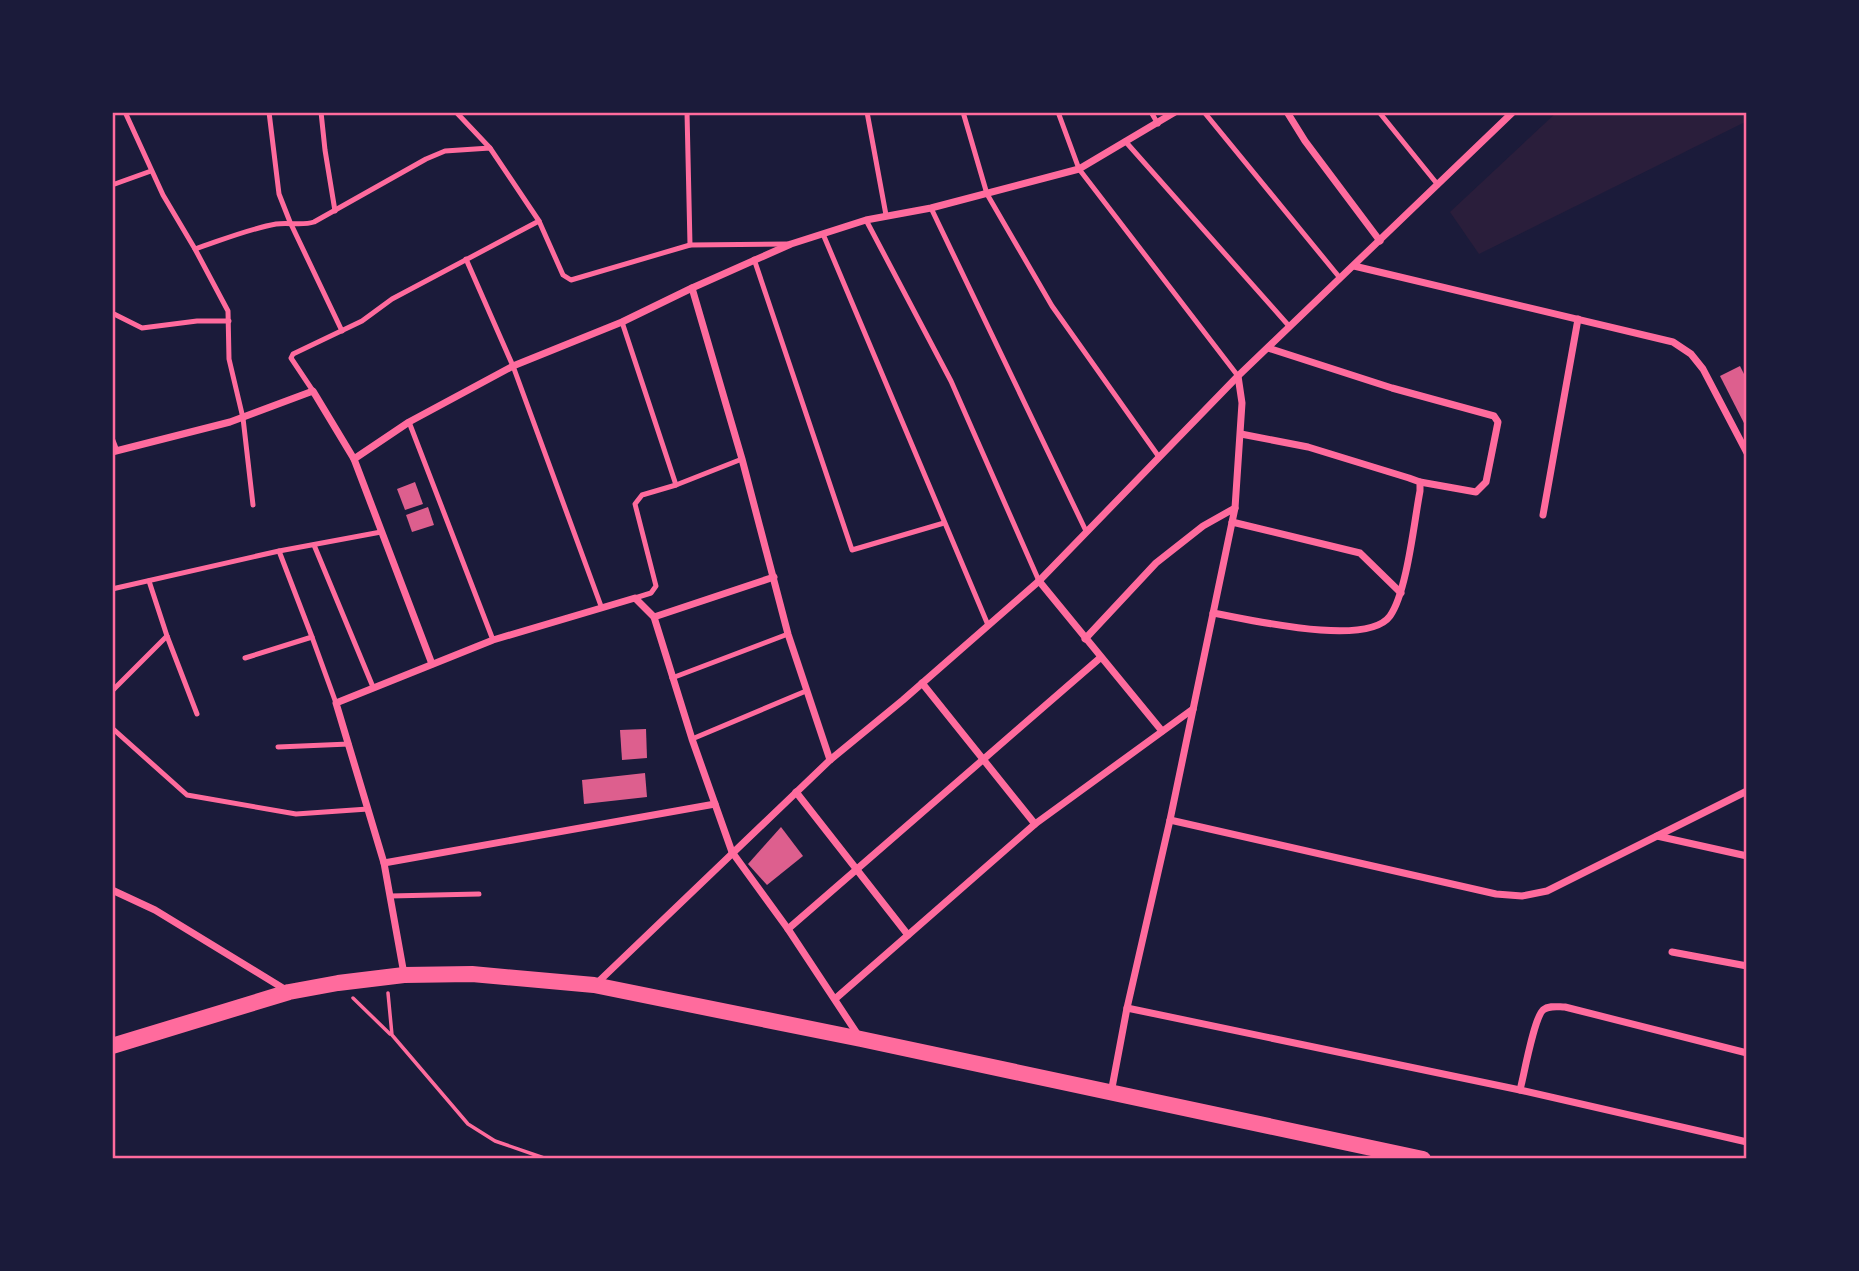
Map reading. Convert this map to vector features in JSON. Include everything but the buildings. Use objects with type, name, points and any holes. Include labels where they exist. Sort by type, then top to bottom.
[{"type":"main road","points":[[112,1046],[289,992],[404,975],[472,974],[594,985],[861,1038],[1111,1094],[1423,1159]]},
{"type":"street","points":[[354,459],[409,422],[513,366],[622,322],[754,259],[790,244],[866,220],[931,208],[1079,169],[1175,112]]},
{"type":"street","points":[[1287,112],[1305,141],[1380,241]]},
{"type":"street","points":[[594,985],[830,760],[1039,581],[1238,376],[1438,185],[1503,116],[1513,112]]},
{"type":"street","points":[[1354,266],[1673,342],[1691,354],[1703,369],[1747,453]]},
{"type":"street","points":[[692,288],[742,460],[788,634],[830,760]]},
{"type":"street","points":[[1543,515],[1578,319]]},
{"type":"street","points":[[1241,435],[1308,447],[1420,482],[1476,492],[1486,482],[1499,422],[1494,415],[1392,388],[1268,348]]},
{"type":"street","points":[[1111,1094],[1127,1008],[1171,820],[1235,508],[1242,403],[1238,376]]},
{"type":"street","points":[[115,452],[243,418],[313,391],[354,459],[432,664]]},
{"type":"street","points":[[1213,613],[1317,630],[1364,630],[1389,618],[1401,593],[1420,482]]},
{"type":"street","points":[[1085,639],[1156,563],[1203,526],[1235,508]]},
{"type":"street","points":[[1232,522],[1360,553],[1401,593]]},
{"type":"street","points":[[654,617],[774,577]]},
{"type":"street","points":[[1039,581],[1162,731]]},
{"type":"street","points":[[404,975],[384,863],[336,703],[493,640],[635,598],[654,617],[692,740],[732,852],[788,929],[861,1038]]},
{"type":"street","points":[[788,929],[1100,658]]},
{"type":"street","points":[[922,683],[1035,824]]},
{"type":"street","points":[[835,999],[1035,824],[1193,708]]},
{"type":"street","points":[[1171,820],[1496,894],[1522,896],[1546,891],[1747,791]]},
{"type":"street","points":[[796,792],[908,934]]},
{"type":"street","points":[[384,863],[715,804]]},
{"type":"street","points":[[1657,836],[1747,856]]},
{"type":"street","points":[[112,890],[155,910],[289,992]]},
{"type":"street","points":[[1672,952],[1747,966]]},
{"type":"street","points":[[1520,1090],[1537,1021],[1542,1011],[1551,1007],[1565,1007],[1747,1053]]},
{"type":"street","points":[[1127,1008],[1520,1090],[1747,1142]]},
{"type":"lane","points":[[125,112],[151,171],[228,311],[229,359],[243,418],[253,505]]},
{"type":"lane","points":[[269,112],[279,194],[342,331]]},
{"type":"lane","points":[[321,112],[335,211]]},
{"type":"lane","points":[[456,112],[489,148],[540,221],[563,275],[571,280],[690,245],[790,244]]},
{"type":"lane","points":[[687,112],[690,245]]},
{"type":"lane","points":[[867,112],[886,215]]},
{"type":"lane","points":[[963,112],[986,194],[1052,306],[1159,457]]},
{"type":"lane","points":[[1058,112],[1079,169],[1238,376]]},
{"type":"lane","points":[[1151,112],[1158,124]]},
{"type":"lane","points":[[1204,112],[1340,278]]},
{"type":"lane","points":[[1379,112],[1438,185]]},
{"type":"lane","points":[[1125,141],[1289,326]]},
{"type":"lane","points":[[195,249],[262,227],[290,222],[306,224],[445,151],[489,148]]},
{"type":"lane","points":[[112,185],[151,171]]},
{"type":"lane","points":[[931,208],[1086,531]]},
{"type":"lane","points":[[866,220],[951,381],[1039,581]]},
{"type":"lane","points":[[313,391],[291,355],[375,314],[392,299],[540,221]]},
{"type":"lane","points":[[823,234],[988,625]]},
{"type":"lane","points":[[466,258],[513,366],[601,607]]},
{"type":"lane","points":[[754,259],[852,550],[944,523]]},
{"type":"lane","points":[[112,313],[142,328],[197,321],[229,321]]},
{"type":"lane","points":[[622,322],[676,485]]},
{"type":"lane","points":[[409,422],[493,640]]},
{"type":"lane","points":[[112,438],[115,452]]},
{"type":"lane","points":[[635,598],[652,593],[656,586],[635,504],[642,495],[742,460]]},
{"type":"lane","points":[[112,590],[279,551],[381,532]]},
{"type":"lane","points":[[314,545],[373,687]]},
{"type":"lane","points":[[279,551],[336,703]]},
{"type":"lane","points":[[149,581],[197,714]]},
{"type":"lane","points":[[672,678],[788,634]]},
{"type":"lane","points":[[112,691],[167,636]]},
{"type":"lane","points":[[245,658],[312,637]]},
{"type":"lane","points":[[692,740],[806,691]]},
{"type":"lane","points":[[112,729],[187,795],[296,814],[368,809]]},
{"type":"lane","points":[[278,747],[349,744]]},
{"type":"lane","points":[[390,896],[479,894]]},
{"type":"path","points":[[386,977],[392,1035]]},
{"type":"path","points":[[338,983],[392,1035],[468,1124],[495,1141],[547,1159]]},
{"type":"shaded area","points":[[1557,112],[1747,112],[1747,121],[1479,254],[1450,212]]}]
